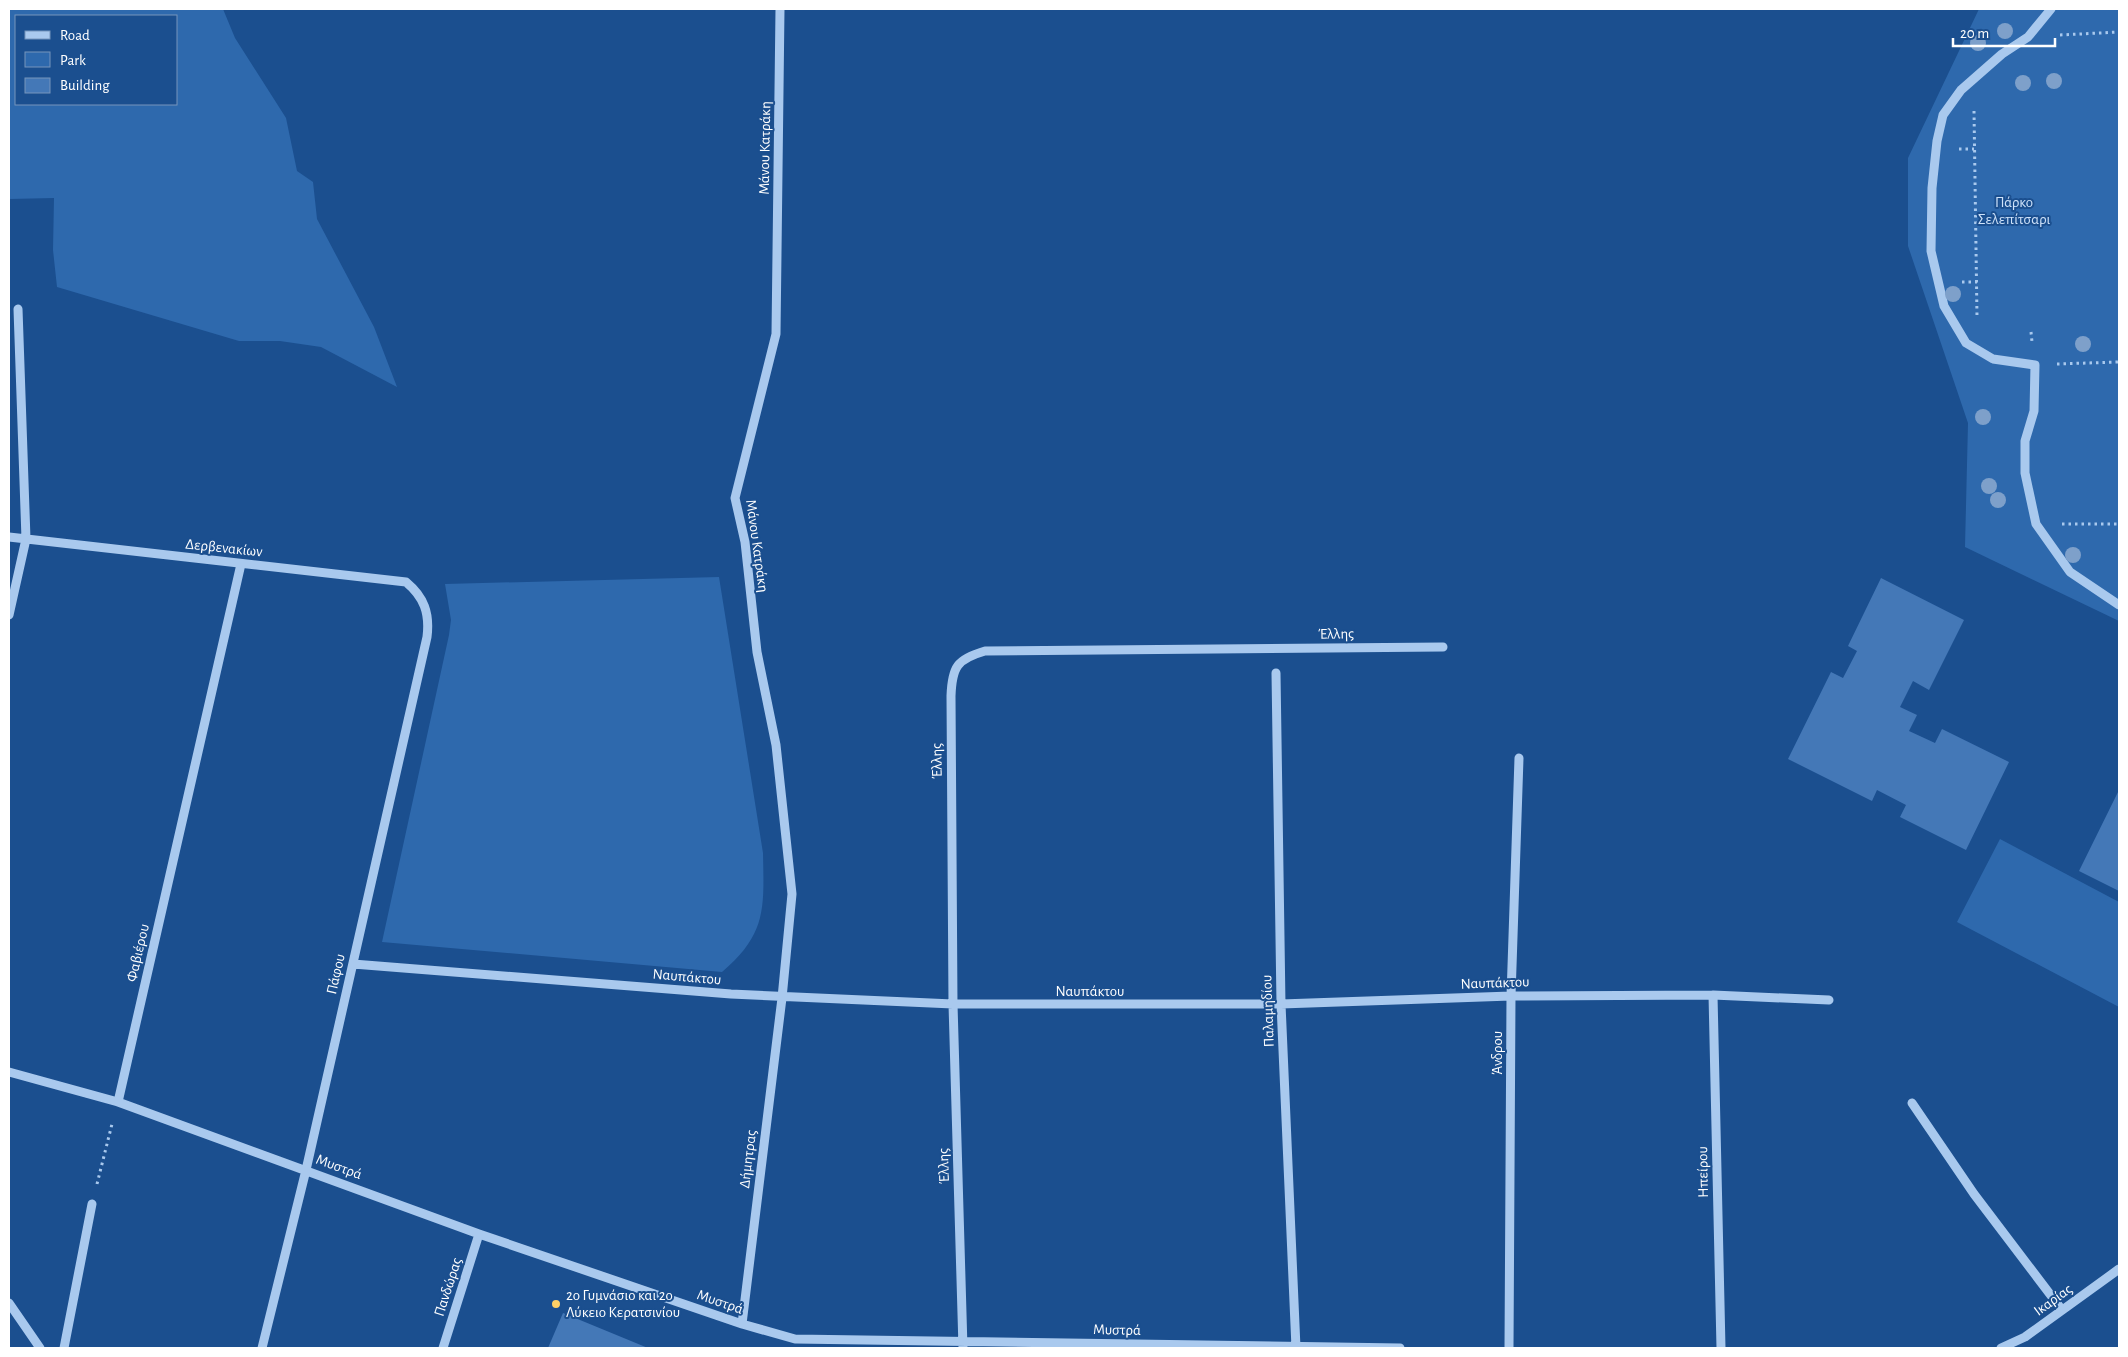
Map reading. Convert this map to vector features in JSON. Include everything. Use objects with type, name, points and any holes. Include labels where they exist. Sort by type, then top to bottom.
[{"type":"street","name":"Μάνου Κατράκη","points":[[780,9],[776,334],[735,498],[745,542],[757,652],[776,746],[792,894],[782,998]]},
{"type":"street","points":[[2051,9],[2028,37],[2002,54],[1961,90],[1943,116],[1937,141],[1932,188],[1931,251],[1944,306],[1966,343],[1993,359],[2034,365],[2034,411],[2025,441],[2025,472],[2036,524],[2070,572],[2105,598],[2119,605]]},
{"type":"street","points":[[9,615],[26,539],[18,309]]},
{"type":"street","name":"Δερβενακίων","points":[[9,538],[406,582],[415,589],[425,605]]},
{"type":"street","name":"Φαβιέρου","points":[[118,1102],[241,564]]},
{"type":"street","name":"Πάφου","points":[[262,1348],[306,1170],[428,637],[428,616],[425,605]]},
{"type":"street","name":"Έλλης","points":[[963,1345],[953,1004],[951,696],[952,678],[958,664],[970,655],[986,651],[1443,647]]},
{"type":"street","name":"Παλαμηδίου","points":[[1276,673],[1281,1004],[1296,1347]]},
{"type":"street","name":"Άνδρου","points":[[1509,1348],[1511,996],[1519,758]]},
{"type":"street","name":"Ναυπάκτου","points":[[352,964],[782,998],[953,1004],[1281,1004],[1511,996],[1713,995],[1829,1000]]},
{"type":"street","name":"Ηπείρου","points":[[1713,995],[1721,1348]]},
{"type":"street","name":"Δήμητρας","points":[[742,1324],[782,998]]},
{"type":"street","name":"Μυστρά","points":[[9,1072],[118,1102],[480,1234],[742,1324],[795,1339],[963,1345],[1400,1348]]},
{"type":"street","points":[[1912,1102],[1974,1194],[2062,1310]]},
{"type":"street","points":[[64,1348],[92,1204]]},
{"type":"street","name":"Πανδώρας","points":[[443,1348],[480,1234]]},
{"type":"street","name":"Ικαρίας","points":[[2000,1348],[2025,1337],[2119,1269]]},
{"type":"street","points":[[9,1303],[40,1348]]},
{"type":"path","points":[[2028,37],[2119,32]]},
{"type":"path","points":[[1973,80],[1978,350]]},
{"type":"path","points":[[2034,365],[2119,362]]},
{"type":"path","points":[[2036,524],[2119,524]]},
{"type":"path","points":[[92,1204],[118,1102]]},
{"type":"green space","points":[[9,9],[223,9],[235,38],[286,118],[297,171],[313,182],[317,219],[374,327],[397,387],[321,347],[280,341],[239,341],[57,287],[53,250],[54,198],[9,199]]},
{"type":"green space","name":"Πάρκο Σελεπίτσαρι","points":[[1979,9],[2119,9],[2119,621],[1965,547],[1968,423],[1908,246],[1908,158]]},
{"type":"green space","points":[[719,577],[763,853],[763,889],[760,919],[748,945],[737,958],[722,972],[382,942],[449,635],[451,620],[445,584]]},
{"type":"green space","points":[[2000,839],[2119,902],[2119,1007],[1957,922]]},
{"type":"building","points":[[1881,578],[1964,620],[1929,690],[1913,681],[1900,707],[1917,715],[1909,731],[1935,743],[1942,729],[2009,762],[1966,850],[1900,817],[1906,805],[1877,790],[1872,801],[1788,759],[1831,672],[1843,678],[1857,651],[1848,646]]},
{"type":"building","points":[[2119,790],[2119,891],[2079,871]]},
{"type":"building","points":[[563,1313],[648,1348],[548,1348]]},
{"type":"place","name":"2ο Γυμνάσιο και 2ο Λύκειο Κερατσινίου","points":[[556,1304]]}]
